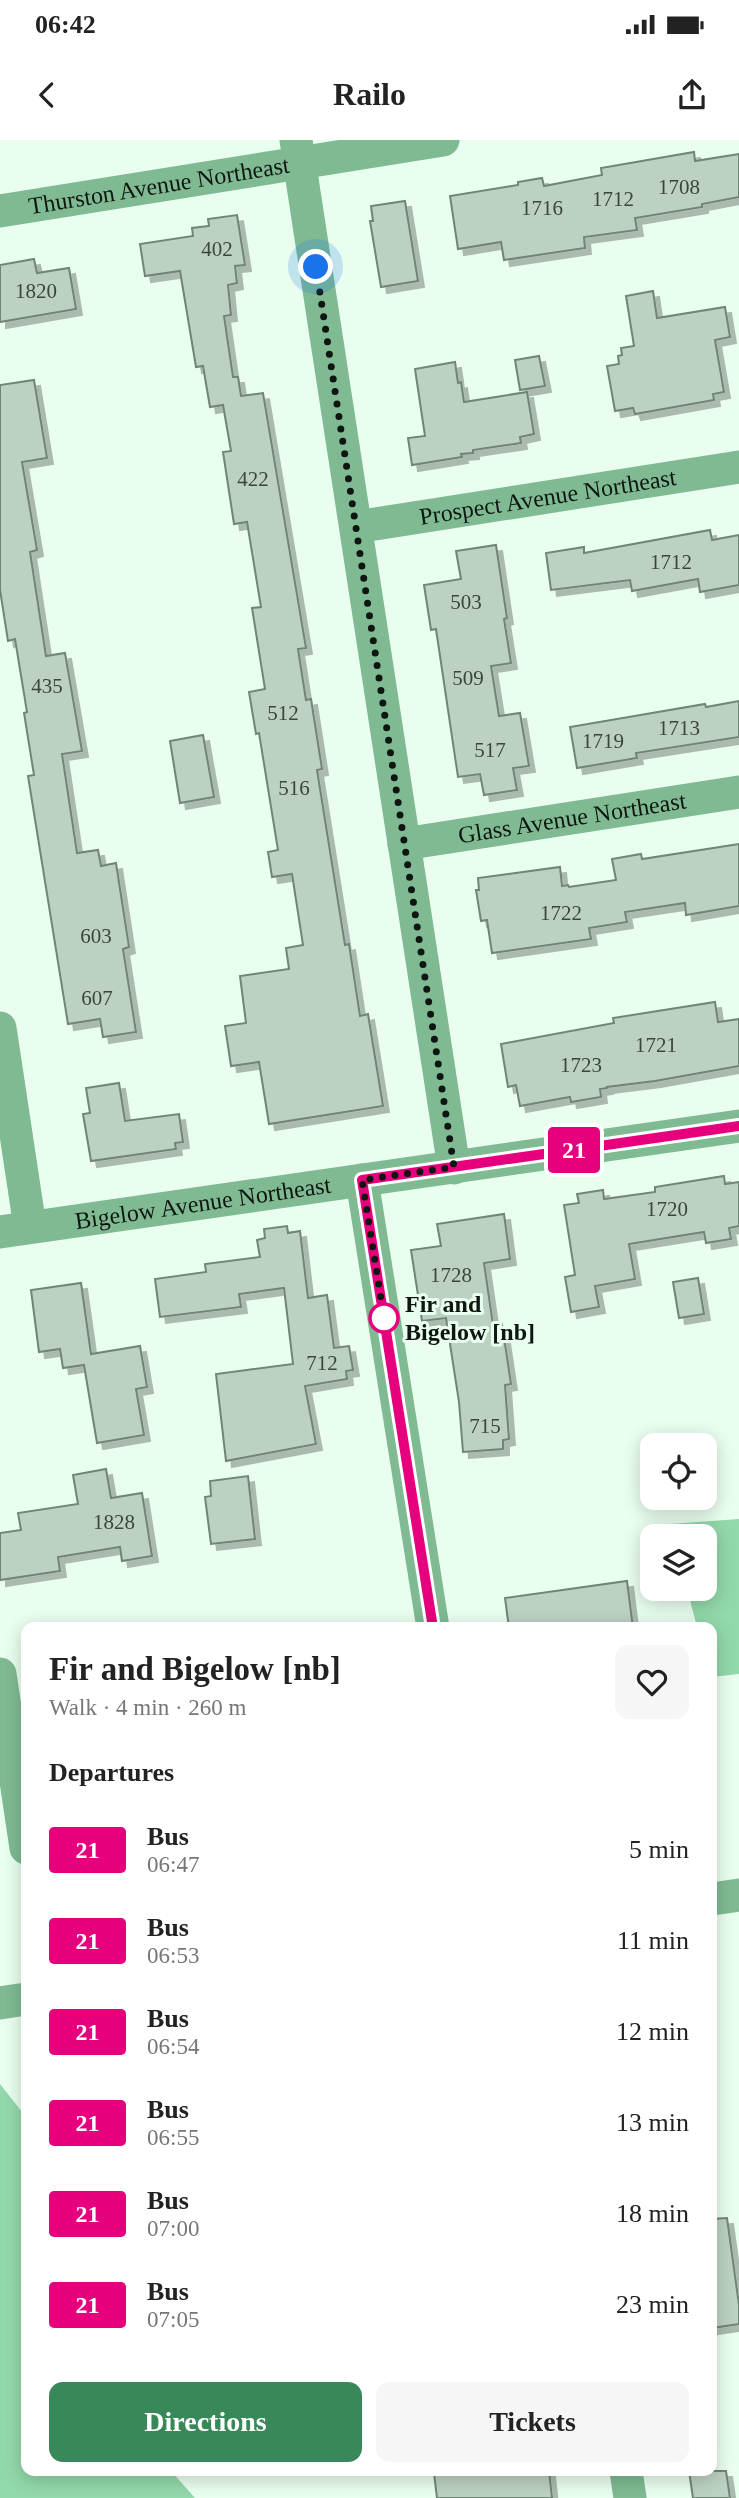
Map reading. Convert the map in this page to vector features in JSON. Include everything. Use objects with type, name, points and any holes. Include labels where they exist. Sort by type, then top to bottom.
[{"type":"street","name":"Thurston Avenue Northeast","points":[[0,211],[298,151],[443,140]]},
{"type":"street","points":[[298,151],[454,1167]]},
{"type":"street","name":"Prospect Avenue Northeast","points":[[356,527],[739,467]]},
{"type":"street","name":"Glass Avenue Northeast","points":[[404,844],[739,792]]},
{"type":"street","points":[[0,1028],[15,1230]]},
{"type":"street","name":"Bigelow Avenue Northeast","points":[[15,1230],[739,1126]]},
{"type":"street","points":[[362,1180],[432,1622]]},
{"type":"street","points":[[0,1674],[21,1815]]},
{"type":"street","points":[[717,1898],[739,1895]]},
{"type":"street","points":[[0,2003],[21,2000]]},
{"type":"street","points":[[627,2476],[630,2498]]},
{"type":"green space","points":[[739,1519],[739,1674],[717,1676],[717,1622],[696,1622],[690,1601],[717,1601],[717,1524],[670,1524]]},
{"type":"green space","points":[[0,2084],[21,2111],[21,2476],[175,2476],[195,2498],[0,2498]]},
{"type":"building","points":[[694,152],[695,161],[739,154],[739,197],[702,204],[702,207],[635,218],[637,230],[584,237],[585,248],[504,260],[501,242],[458,249],[450,196],[518,185],[518,182],[542,178],[544,186],[602,175],[601,168]]},
{"type":"building","points":[[405,201],[418,281],[381,287],[370,221],[373,221],[371,206]]},
{"type":"building","points":[[237,215],[245,265],[235,266],[237,283],[228,285],[231,315],[224,316],[233,377],[238,377],[241,396],[263,393],[306,648],[298,649],[306,700],[311,699],[322,769],[317,770],[345,945],[349,944],[360,1016],[368,1014],[383,1106],[269,1124],[259,1062],[231,1066],[225,1026],[246,1023],[240,976],[289,969],[286,948],[303,945],[292,874],[272,877],[268,852],[278,850],[259,733],[256,734],[249,692],[265,689],[252,608],[261,607],[247,522],[234,524],[223,452],[231,451],[223,405],[210,407],[203,366],[196,367],[180,271],[145,276],[140,244],[193,236],[192,228],[209,226],[208,219]]},
{"type":"building","points":[[34,259],[37,273],[69,268],[76,309],[0,322],[0,265]]},
{"type":"building","points":[[653,291],[657,318],[725,307],[730,337],[715,340],[724,392],[713,394],[714,400],[635,414],[633,408],[615,411],[607,366],[619,364],[621,348],[634,346],[626,296]]},
{"type":"building","points":[[539,356],[545,386],[520,390],[515,360]]},
{"type":"building","points":[[455,362],[464,402],[527,392],[534,434],[520,437],[521,443],[473,450],[473,453],[461,454],[462,457],[412,465],[408,438],[425,436],[415,369]]},
{"type":"building","points":[[34,380],[47,458],[22,462],[37,550],[30,552],[46,656],[65,653],[82,751],[62,754],[77,853],[98,850],[101,866],[116,863],[129,947],[123,949],[136,1032],[103,1037],[100,1019],[68,1024],[28,776],[34,775],[24,713],[27,712],[15,639],[8,641],[0,590],[0,385]]},
{"type":"building","points":[[710,530],[712,540],[739,535],[739,585],[700,592],[698,579],[632,591],[630,580],[551,590],[546,553],[584,547],[584,553]]},
{"type":"building","points":[[496,545],[511,663],[491,666],[499,716],[520,713],[529,766],[513,768],[517,790],[484,795],[480,774],[458,777],[436,629],[431,630],[424,585],[461,579],[456,551]]},
{"type":"building","points":[[739,701],[739,737],[636,753],[637,758],[577,768],[570,727],[705,704],[706,707]]},
{"type":"building","points":[[203,735],[214,797],[180,803],[170,741]]},
{"type":"building","points":[[739,844],[739,906],[686,915],[685,903],[625,912],[627,922],[589,928],[591,939],[492,953],[487,920],[481,921],[476,890],[479,890],[478,878],[560,867],[562,886],[569,887],[616,880],[612,859],[641,854],[642,859]]},
{"type":"building","points":[[715,1002],[718,1022],[739,1019],[739,1066],[607,1087],[600,1089],[601,1097],[571,1102],[570,1097],[520,1106],[516,1085],[508,1087],[501,1044],[614,1023],[613,1018]]},
{"type":"building","points":[[119,1083],[125,1121],[179,1114],[183,1142],[175,1143],[176,1149],[91,1161],[83,1114],[90,1113],[86,1088]]},
{"type":"building","points":[[724,1176],[725,1184],[739,1182],[739,1226],[729,1228],[731,1239],[706,1243],[704,1232],[629,1244],[635,1279],[595,1286],[599,1307],[571,1312],[565,1277],[575,1275],[564,1205],[579,1203],[577,1194],[603,1190],[604,1199],[655,1192],[655,1187]]},
{"type":"building","points":[[504,1214],[510,1259],[484,1263],[493,1325],[502,1324],[511,1384],[505,1385],[509,1439],[503,1440],[503,1449],[463,1452],[459,1402],[446,1318],[422,1321],[411,1250],[441,1246],[437,1224]]},
{"type":"building","points":[[287,1226],[288,1233],[300,1231],[308,1298],[327,1295],[334,1348],[349,1346],[353,1370],[346,1371],[347,1379],[305,1386],[316,1444],[226,1461],[216,1374],[293,1364],[284,1288],[239,1294],[241,1307],[160,1317],[155,1279],[206,1272],[205,1264],[260,1257],[257,1240],[265,1238],[264,1229]]},
{"type":"building","points":[[698,1278],[704,1314],[679,1318],[673,1282]]},
{"type":"building","points":[[81,1283],[91,1354],[140,1346],[147,1387],[136,1389],[144,1435],[97,1443],[84,1365],[63,1368],[60,1349],[39,1352],[31,1290]]},
{"type":"building","points":[[106,1469],[111,1498],[142,1493],[152,1556],[122,1561],[120,1547],[58,1557],[60,1571],[0,1580],[0,1533],[21,1530],[18,1513],[78,1504],[73,1475]]},
{"type":"building","points":[[248,1476],[255,1539],[211,1544],[205,1497],[211,1496],[210,1481]]},
{"type":"building","points":[[627,1581],[632,1622],[508,1622],[505,1598]]},
{"type":"building","points":[[727,2218],[739,2305],[739,2324],[717,2327],[717,2219]]},
{"type":"building","points":[[717,2471],[726,2471],[730,2498],[693,2498],[690,2476],[717,2476]]},
{"type":"building","points":[[434,2476],[550,2476],[552,2498],[437,2498]]},
{"type":"bus line","name":"21","points":[[432,1622],[362,1180],[739,1126]]},
{"type":"place","name":"Fir and Bigelow [nb]","points":[[384,1318]]},
{"type":"route","points":[[316,267],[454,1167],[362,1180],[384,1318]]}]
